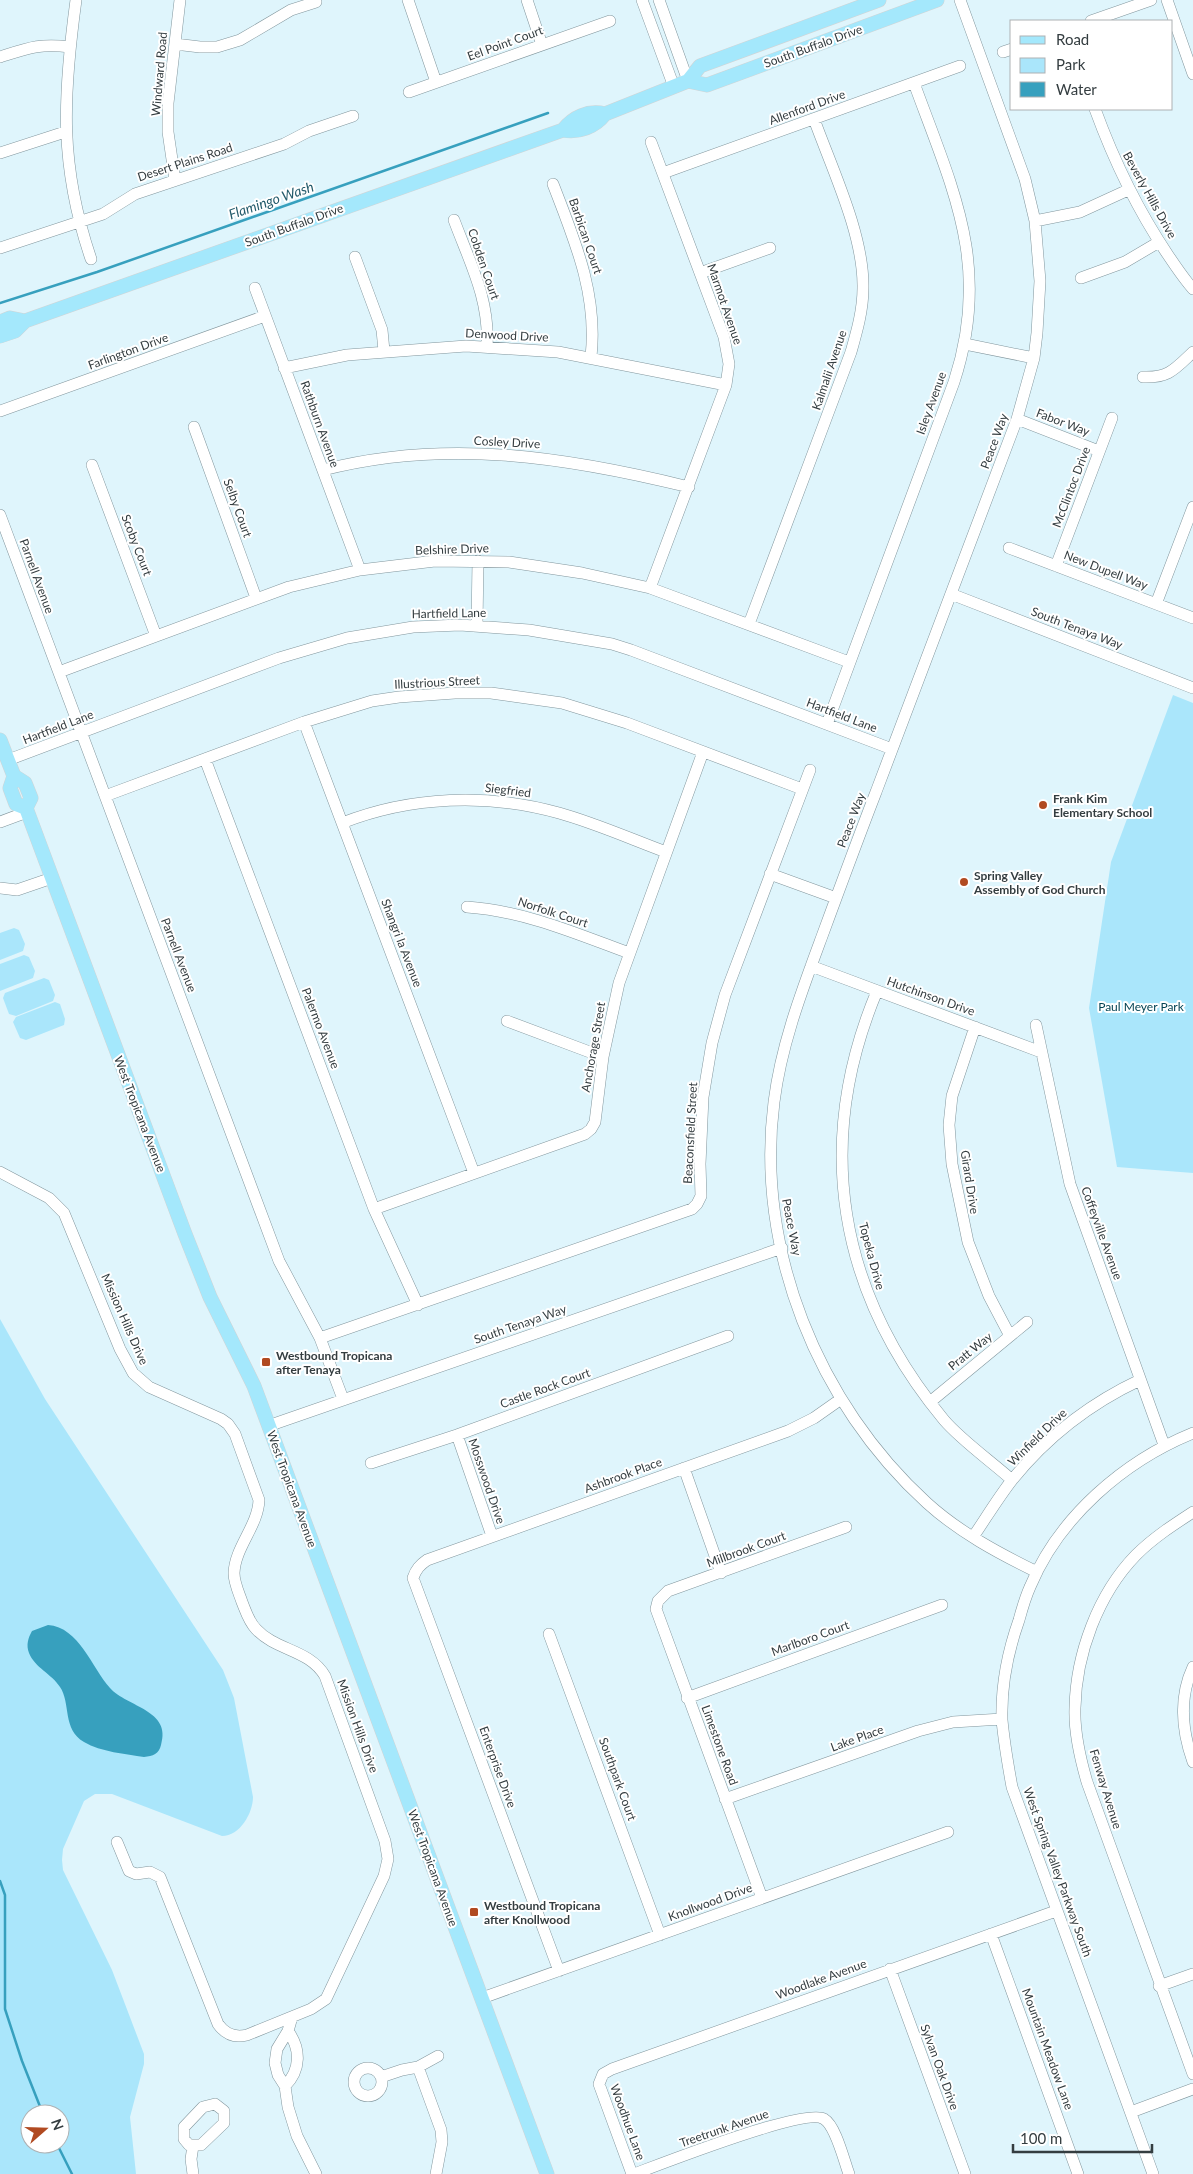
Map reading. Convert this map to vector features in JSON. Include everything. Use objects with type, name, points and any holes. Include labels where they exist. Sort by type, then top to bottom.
[{"type":"main road","name":"South Buffalo Drive","points":[[0,336],[15,331],[25,321],[562,130],[570,120],[593,111],[605,114],[688,81],[700,66],[879,0]]},
{"type":"main road","name":"South Buffalo Drive","points":[[688,81],[707,85],[937,0]]},
{"type":"main road","name":"South Buffalo Drive","points":[[0,322],[10,318],[25,321]]},
{"type":"main road","name":"West Tropicana Avenue","points":[[0,740],[14,776],[10,788],[16,804],[26,810],[210,1297],[254,1386],[547,2174]]},
{"type":"street","points":[[76,0],[67,68],[65,132],[70,178],[79,223],[91,259]]},
{"type":"street","name":"Windward Road","points":[[175,180],[168,132],[168,103],[180,0]]},
{"type":"street","points":[[408,0],[436,82]]},
{"type":"street","points":[[527,0],[542,45]]},
{"type":"street","points":[[642,0],[674,87]]},
{"type":"street","points":[[659,0],[688,81]]},
{"type":"street","name":"Peace Way","points":[[960,0],[1025,179],[1035,221],[1040,280],[1034,358],[1016,419],[836,898],[788,1034],[774,1101],[772,1195],[788,1277],[806,1330],[830,1382],[841,1400],[881,1455],[928,1503],[991,1549],[1037,1572]]},
{"type":"street","points":[[1094,20],[1151,0]]},
{"type":"street","points":[[1167,0],[1193,74]]},
{"type":"street","points":[[175,44],[200,48],[216,47],[240,40],[291,10],[316,2]]},
{"type":"street","name":"Eel Point Court","points":[[409,92],[610,21]]},
{"type":"street","points":[[0,57],[35,45],[50,44],[70,47]]},
{"type":"street","name":"Allenford Drive","points":[[663,173],[960,66]]},
{"type":"street","name":"Isley Avenue","points":[[826,724],[954,382],[965,344],[970,286],[964,226],[956,198],[914,83]]},
{"type":"street","name":"Beverly Hills Drive","points":[[1095,110],[1110,152],[1128,190],[1159,242],[1193,289]]},
{"type":"street","name":"Desert Plains Road","points":[[0,248],[79,223],[103,214],[135,194],[284,144],[309,131],[353,116]]},
{"type":"street","name":"Kalmalii Avenue","points":[[749,624],[851,352],[861,310],[863,276],[858,242],[814,119]]},
{"type":"street","points":[[0,154],[65,132]]},
{"type":"street","name":"Marmot Avenue","points":[[650,588],[726,385],[729,364],[727,346],[651,142]]},
{"type":"street","name":"Barbican Court","points":[[553,184],[587,279],[592,318],[591,357]]},
{"type":"street","points":[[1035,221],[1080,212],[1128,190]]},
{"type":"street","name":"Cobden Court","points":[[454,220],[484,300],[488,347]]},
{"type":"street","points":[[1081,278],[1125,262],[1159,242]]},
{"type":"street","points":[[700,273],[770,248]]},
{"type":"street","points":[[355,258],[382,330],[384,351]]},
{"type":"street","name":"Rathburn Avenue","points":[[255,288],[360,570]]},
{"type":"street","name":"Farlington Drive","points":[[0,411],[265,316]]},
{"type":"street","points":[[965,344],[1034,358]]},
{"type":"street","name":"Denwood Drive","points":[[284,368],[347,355],[466,346],[558,352],[726,385]]},
{"type":"street","points":[[1143,377],[1158,378],[1172,372],[1193,352]]},
{"type":"street","name":"McClintoc Drive","points":[[1056,566],[1112,418]]},
{"type":"street","name":"Fabor Way","points":[[1016,419],[1099,451]]},
{"type":"street","name":"Selby Court","points":[[194,427],[256,598]]},
{"type":"street","name":"Cosley Drive","points":[[323,470],[358,461],[426,454],[514,455],[550,458],[624,471],[689,487]]},
{"type":"street","name":"Scoby Court","points":[[92,464],[156,636]]},
{"type":"street","points":[[1156,604],[1193,507]]},
{"type":"street","name":"Parnell Avenue","points":[[0,515],[279,1261],[320,1338],[343,1400]]},
{"type":"street","name":"New Dupell Way","points":[[1009,548],[1193,618]]},
{"type":"street","name":"Belshire Drive","points":[[59,672],[289,587],[360,570],[435,561],[509,562],[582,573],[650,588],[849,662]]},
{"type":"street","points":[[476,626],[478,561]]},
{"type":"street","name":"South Tenaya Way","points":[[951,594],[1193,688]]},
{"type":"street","name":"Hartfield Lane","points":[[8,760],[279,658],[318,646],[380,631],[406,628],[476,626],[529,630],[612,644],[892,748]]},
{"type":"street","name":"Illustrious Street","points":[[105,796],[304,722],[372,701],[455,693],[491,693],[562,703],[627,723],[802,789]]},
{"type":"street","name":"Shangri la Avenue","points":[[304,722],[474,1173]]},
{"type":"street","name":"Anchorage Street","points":[[374,1209],[585,1134],[591,1129],[595,1122],[603,1057],[619,983],[703,752]]},
{"type":"street","name":"Palermo Avenue","points":[[205,759],[374,1209],[418,1305]]},
{"type":"street","name":"Beaconsfield Street","points":[[320,1338],[692,1209],[697,1204],[701,1196],[700,1164],[703,1097],[712,1043],[725,995],[810,770]]},
{"type":"street","name":"Siegfried","points":[[342,823],[403,804],[465,799],[535,807],[561,814],[666,852]]},
{"type":"street","points":[[0,822],[26,810]]},
{"type":"street","points":[[770,874],[836,898]]},
{"type":"street","points":[[0,888],[17,890],[52,878]]},
{"type":"street","name":"Norfolk Court","points":[[467,907],[492,909],[534,918],[629,953]]},
{"type":"street","name":"Hutchinson Drive","points":[[811,966],[1041,1052]]},
{"type":"street","name":"Topeka Drive","points":[[877,991],[865,1020],[850,1069],[843,1116],[842,1163],[845,1203],[862,1280],[880,1326],[904,1368],[946,1422],[1012,1480]]},
{"type":"street","points":[[507,1021],[603,1057]]},
{"type":"street","name":"Coffeyville Avenue","points":[[1036,1025],[1070,1184],[1164,1445]]},
{"type":"street","name":"Girard Drive","points":[[975,1027],[952,1096],[949,1125],[952,1164],[968,1242],[989,1296],[1010,1336]]},
{"type":"street","name":"Mission Hills Drive","points":[[0,1172],[49,1198],[64,1213],[120,1349],[137,1378],[149,1387],[221,1419],[232,1429],[259,1500],[257,1512],[235,1565],[234,1577],[238,1590],[249,1618],[261,1634],[308,1658],[325,1676],[385,1841],[388,1859],[384,1876],[329,1994],[316,2007],[242,2036],[232,2036],[218,2024],[162,1881],[157,1875],[150,1872],[136,1874],[130,1872],[117,1842]]},
{"type":"street","name":"South Tenaya Way","points":[[268,1426],[782,1248]]},
{"type":"street","name":"Pratt Way","points":[[930,1402],[1027,1322]]},
{"type":"street","name":"Castle Rock Court","points":[[371,1463],[457,1434],[728,1336]]},
{"type":"street","name":"Winfield Drive","points":[[973,1537],[1012,1480],[1040,1450],[1078,1416],[1116,1391],[1140,1380]]},
{"type":"street","name":"Ashbrook Place","points":[[415,1572],[419,1565],[427,1560],[788,1431],[814,1418],[841,1400]]},
{"type":"street","name":"West Spring Valley Parkway South","points":[[1153,2174],[1012,1787],[1002,1719],[1004,1680],[1013,1637],[1037,1572],[1054,1544],[1072,1520],[1112,1480],[1164,1445],[1193,1432]]},
{"type":"street","name":"Mosswood Drive","points":[[457,1434],[492,1536]]},
{"type":"street","points":[[684,1468],[721,1573]]},
{"type":"street","name":"Fenway Avenue","points":[[1193,1512],[1147,1544],[1134,1557],[1106,1594],[1085,1644],[1076,1689],[1075,1710],[1082,1764],[1159,1986],[1193,2074]]},
{"type":"street","name":"Millbrook Court","points":[[658,1601],[668,1591],[846,1526]]},
{"type":"street","name":"Enterprise Drive","points":[[415,1572],[413,1578],[559,1971]]},
{"type":"street","name":"Limestone Road","points":[[658,1601],[656,1609],[687,1698],[762,1898]]},
{"type":"street","name":"Marlboro Court","points":[[687,1698],[942,1605]]},
{"type":"street","name":"Southpark Court","points":[[549,1634],[660,1935]]},
{"type":"street","points":[[1193,1667],[1184,1696],[1183,1718],[1193,1762]]},
{"type":"street","name":"Lake Place","points":[[725,1799],[918,1731],[953,1722],[1002,1719]]},
{"type":"street","name":"Knollwood Drive","points":[[482,1998],[948,1832]]},
{"type":"street","name":"Woodlake Avenue","points":[[600,2080],[612,2068],[1056,1911]]},
{"type":"street","name":"Mountain Meadow Lane","points":[[991,1934],[1078,2174]]},
{"type":"street","name":"Sylvan Oak Drive","points":[[890,1969],[965,2174]]},
{"type":"street","points":[[1159,1986],[1193,1974]]},
{"type":"street","points":[[292,2017],[288,2031],[280,2042],[275,2056],[276,2069],[286,2086],[288,2107],[297,2136],[316,2174]]},
{"type":"street","points":[[286,2086],[294,2075],[298,2062],[297,2049],[288,2031]]},
{"type":"street","points":[[381,2077],[418,2067],[438,2056]]},
{"type":"street","points":[[418,2067],[440,2130],[442,2142],[436,2174]]},
{"type":"street","name":"Woodhue Lane","points":[[600,2080],[599,2084],[633,2174]]},
{"type":"street","points":[[1131,2112],[1193,2089]]},
{"type":"street","name":"Treetrunk Avenue","points":[[633,2174],[800,2118],[813,2116],[824,2118],[832,2128],[849,2174]]},
{"type":"street","points":[[193,2146],[193,2174]]},
{"type":"green space","name":"Paul Meyer Park","points":[[1173,695],[1193,703],[1193,1173],[1117,1167],[1089,1008],[1111,862]]},
{"type":"green space","points":[[14,928],[19,930],[25,944],[23,951],[0,960],[0,933]]},
{"type":"green space","points":[[24,955],[29,957],[35,971],[33,978],[0,991],[0,964]]},
{"type":"green space","points":[[44,978],[49,980],[55,995],[53,1001],[16,1016],[9,1014],[3,998],[5,993]]},
{"type":"green space","points":[[55,1002],[60,1004],[65,1019],[64,1025],[26,1040],[20,1038],[13,1022],[16,1017]]},
{"type":"green space","points":[[0,1319],[45,1399],[223,1670],[234,1698],[253,1797],[251,1810],[240,1828],[228,1835],[222,1836],[112,1794],[95,1794],[84,1801],[63,1849],[63,1870],[112,1970],[144,2054],[144,2064],[130,2117],[136,2174],[0,2174]]},
{"type":"water","points":[[48,1625],[59,1627],[68,1633],[84,1650],[110,1688],[154,1717],[160,1724],[163,1733],[161,1745],[157,1752],[144,1757],[114,1752],[98,1748],[77,1737],[70,1723],[60,1687],[53,1678],[35,1663],[28,1650],[29,1636],[32,1631]]},
{"type":"waterway","name":"Flamingo Wash","points":[[0,303],[97,272],[548,113]]},
{"type":"waterway","name":"Flamingo Wash","points":[[0,1881],[5,1895],[5,2009],[22,2061],[39,2104]]},
{"type":"waterway","name":"Flamingo Wash","points":[[62,2154],[72,2174]]},
{"type":"place","name":"Frank Kim Elementary School","points":[[1043,805]]},
{"type":"place","name":"Spring Valley Assembly of God Church","points":[[964,882]]},
{"type":"place","name":"Westbound Tropicana after Tenaya","points":[[266,1362]]},
{"type":"place","name":"Westbound Tropicana after Knollwood","points":[[474,1912]]}]
